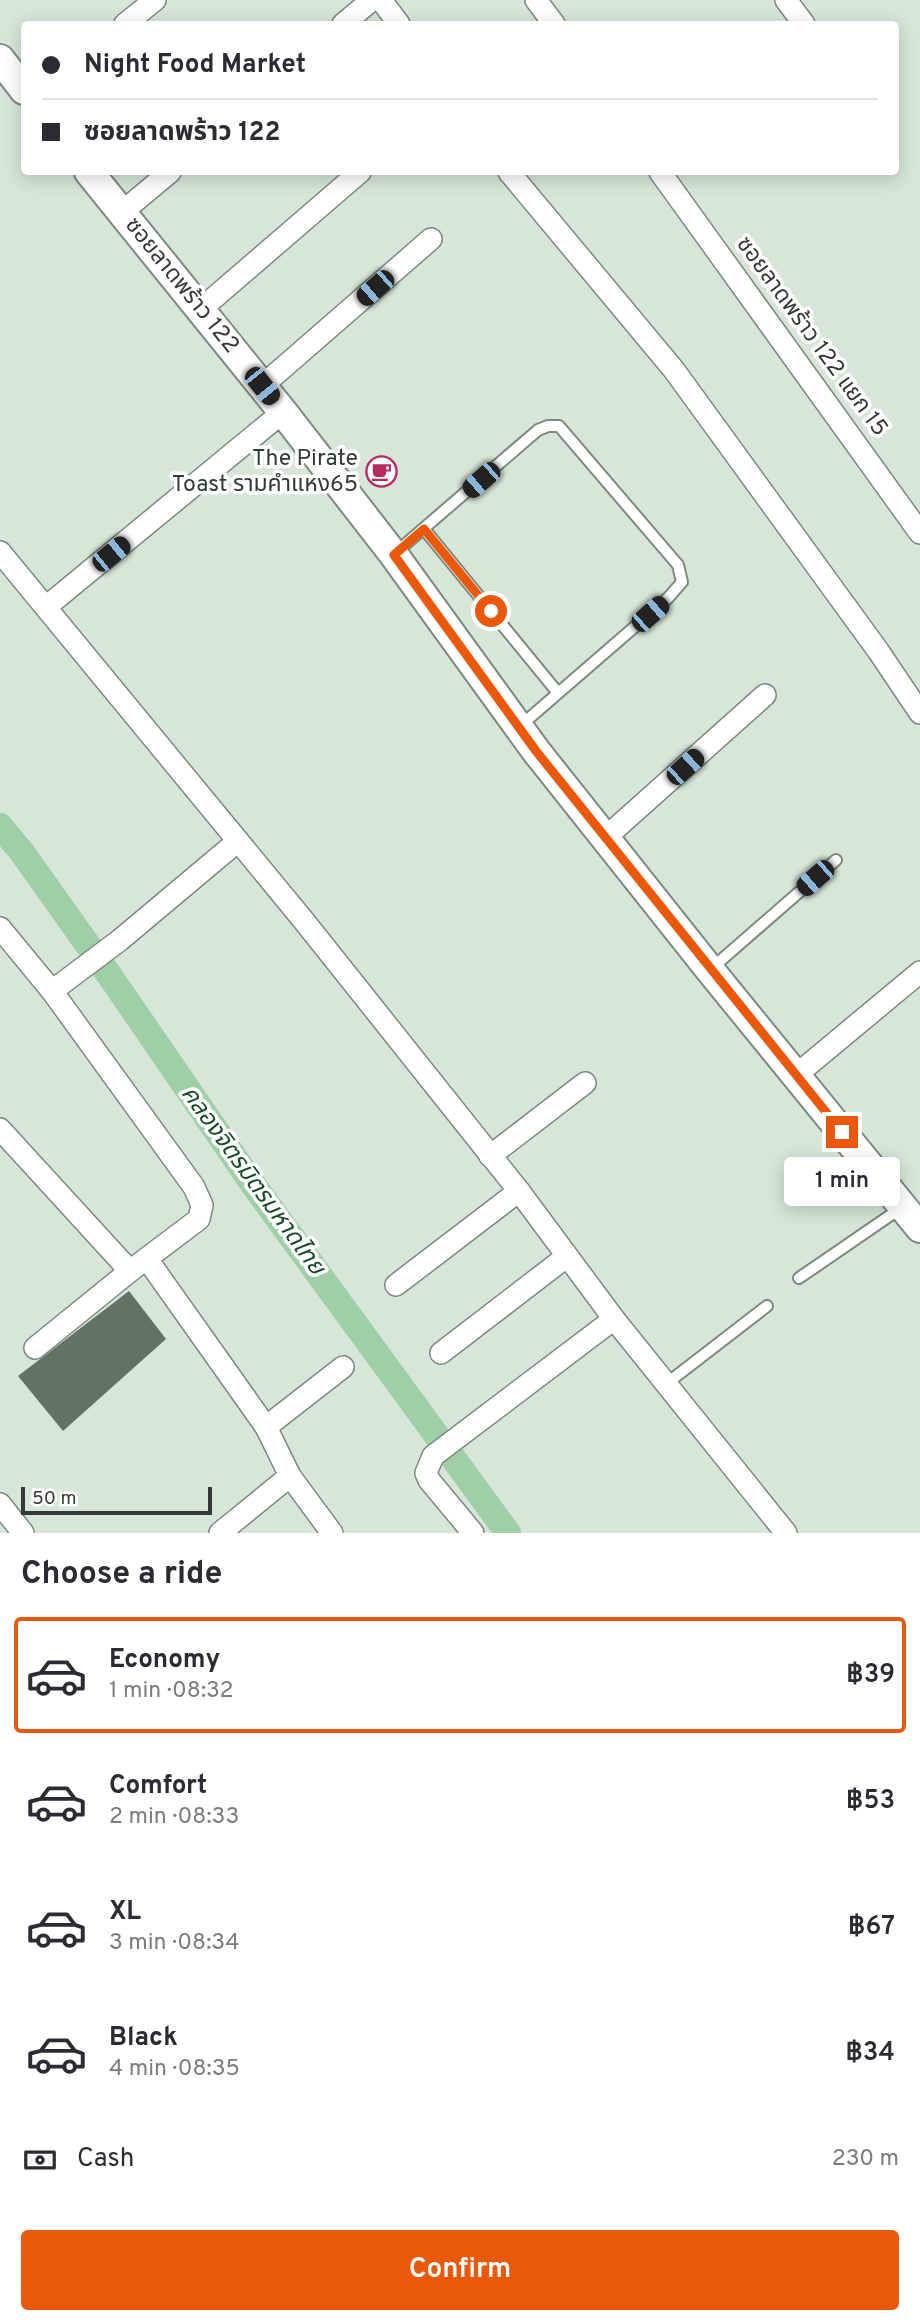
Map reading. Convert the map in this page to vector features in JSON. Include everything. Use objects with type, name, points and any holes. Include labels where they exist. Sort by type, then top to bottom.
[{"type":"street","points":[[129,21],[155,0]]},
{"type":"street","points":[[347,21],[372,0]]},
{"type":"street","points":[[381,0],[397,21]]},
{"type":"street","points":[[536,0],[552,21]]},
{"type":"street","points":[[786,0],[802,21]]},
{"type":"street","points":[[0,59],[21,86]]},
{"type":"street","name":"ซอยลาดพร้าว 122","points":[[91,175],[201,309],[394,555],[519,727],[605,838],[912,1217]]},
{"type":"street","points":[[121,213],[166,175]]},
{"type":"street","points":[[201,309],[357,175]]},
{"type":"street","points":[[512,175],[674,370],[879,652],[920,713]]},
{"type":"street","name":"ซอยลาดพร้าว 122 แยก 15","points":[[662,175],[920,534]]},
{"type":"street","points":[[262,386],[431,239]]},
{"type":"street","points":[[46,607],[283,412]]},
{"type":"street","points":[[0,552],[238,841],[519,1191],[614,1319],[786,1533]]},
{"type":"street","points":[[605,838],[765,695]]},
{"type":"street","points":[[52,991],[120,940],[238,841]]},
{"type":"street","points":[[0,928],[52,991],[194,1187],[202,1205],[199,1219],[36,1348]]},
{"type":"street","points":[[796,1076],[920,972]]},
{"type":"street","points":[[490,1156],[585,1083]]},
{"type":"street","points":[[0,1129],[139,1265],[266,1427],[290,1476],[332,1533]]},
{"type":"street","points":[[396,1285],[519,1191]]},
{"type":"street","points":[[441,1353],[566,1257]]},
{"type":"street","points":[[473,1533],[429,1479],[426,1473],[433,1456],[614,1319]]},
{"type":"street","points":[[266,1427],[343,1367]]},
{"type":"street","points":[[220,1533],[290,1476]]},
{"type":"street","points":[[0,1504],[23,1533]]},
{"type":"lane","points":[[394,555],[538,430],[559,426],[678,565],[682,582],[668,598],[519,727]]},
{"type":"lane","points":[[424,529],[558,693]]},
{"type":"lane","points":[[710,970],[836,860]]},
{"type":"lane","points":[[799,1278],[912,1217]]},
{"type":"lane","points":[[666,1384],[767,1306]]},
{"type":"building","points":[[129,1291],[166,1339],[63,1431],[18,1376]]},
{"type":"waterway","name":"คลองจิตรมิตรมหาดไทย","points":[[0,826],[21,851],[112,979],[252,1183],[508,1533]]},
{"type":"place","name":"The Pirate Toast รามคำแหง65","points":[[381,472]]},
{"type":"route","points":[[491,611],[424,529],[394,555],[536,751],[842,1132]]}]
